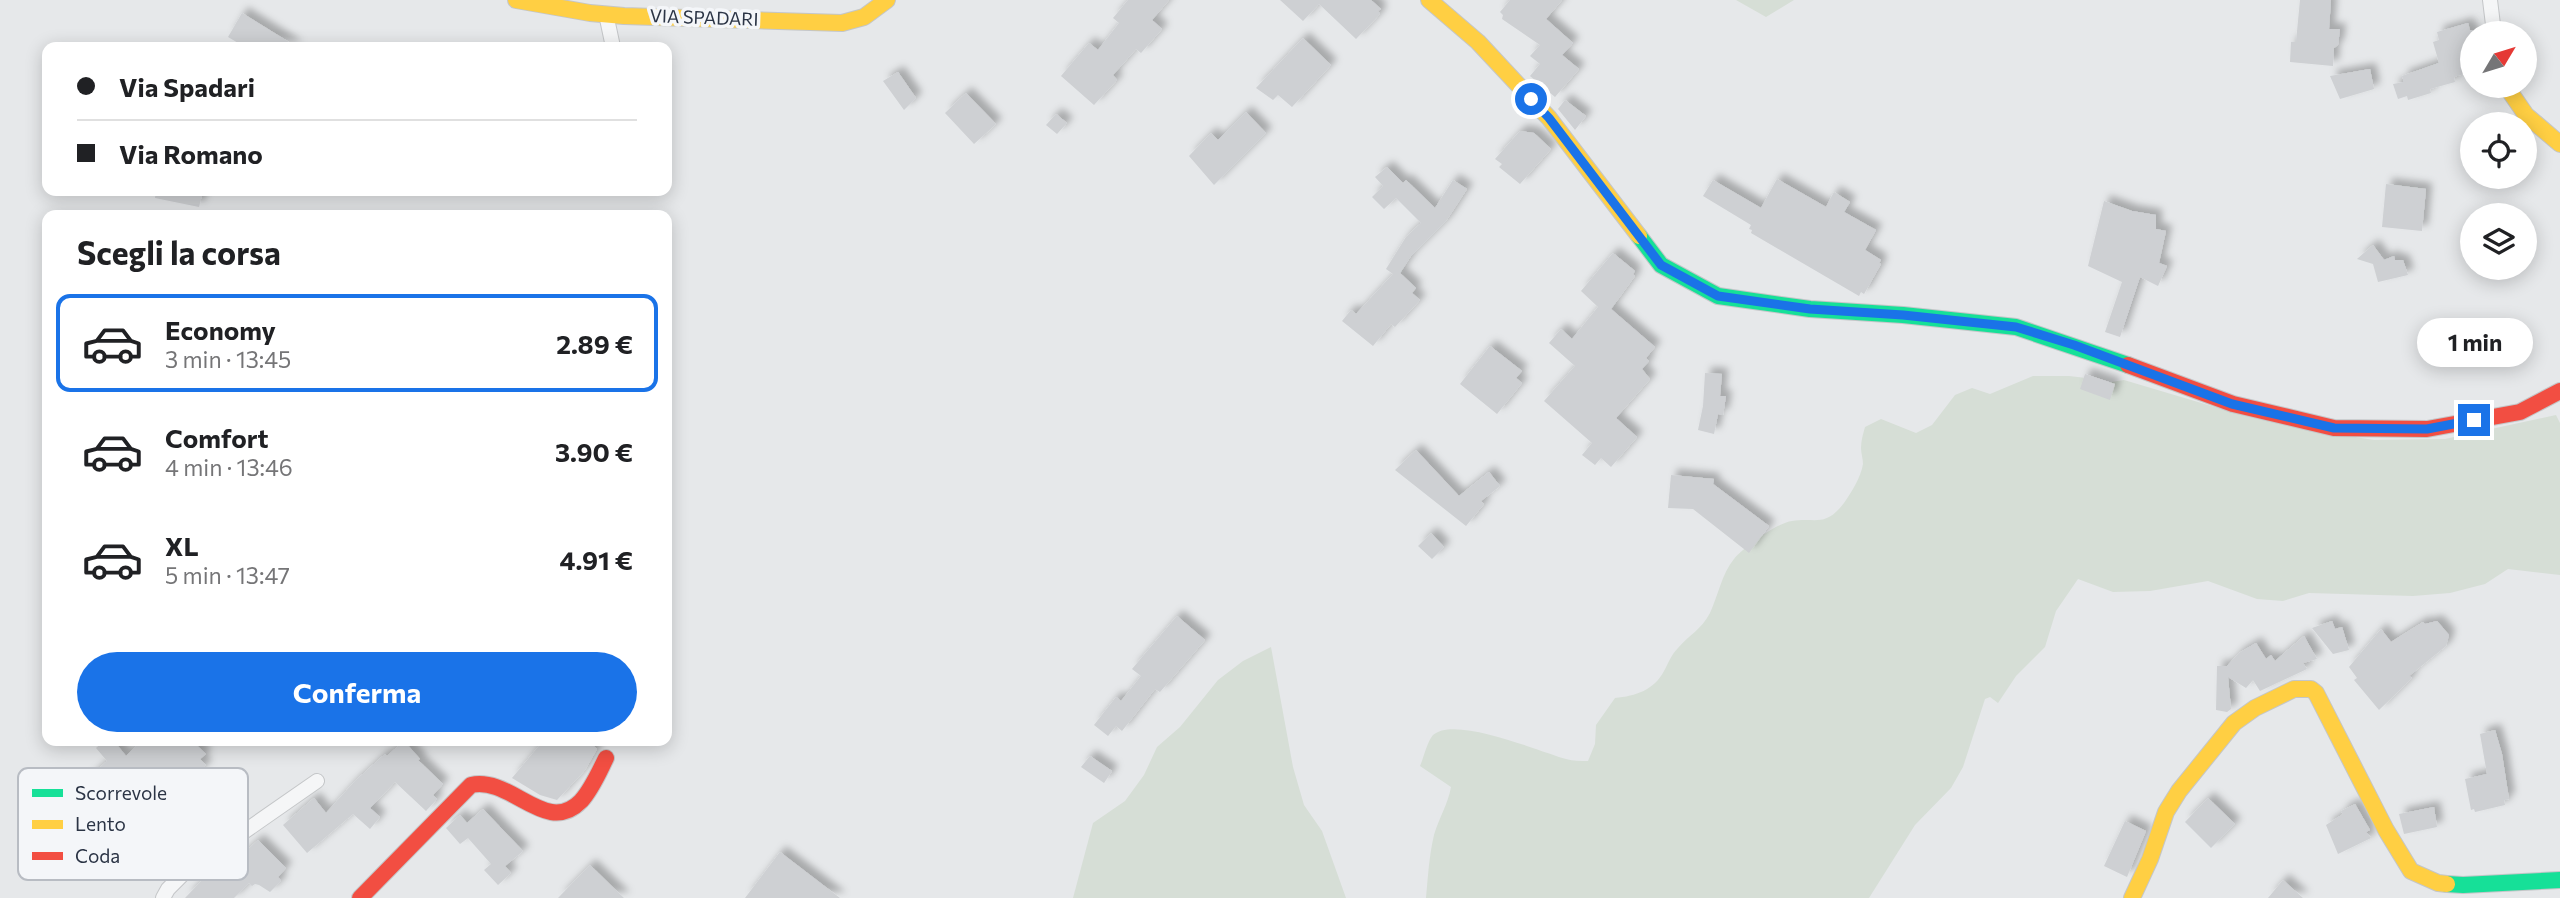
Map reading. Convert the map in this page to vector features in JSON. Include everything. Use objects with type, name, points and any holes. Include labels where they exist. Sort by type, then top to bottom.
[{"type":"street","name":"VIA SPADARI","points":[[516,0],[606,14],[842,23],[864,17],[887,0]]},
{"type":"street","points":[[1429,0],[1478,42],[1549,118],[1661,265],[1718,296],[1810,309],[1903,315],[2016,327],[2074,345],[2232,404],[2334,428],[2427,429],[2520,412],[2560,391]]},
{"type":"street","points":[[2490,0],[2493,21]]},
{"type":"street","points":[[606,14],[612,42]]},
{"type":"street","points":[[2514,98],[2526,115],[2560,144]]},
{"type":"street","points":[[2132,898],[2150,859],[2166,812],[2179,791],[2234,723],[2255,708],[2294,689],[2316,693],[2386,830],[2411,871],[2438,883],[2463,886],[2560,880]]},
{"type":"street","points":[[360,898],[471,785],[486,782],[556,815],[568,811],[579,802],[606,758]]},
{"type":"street","points":[[248,829],[317,781]]},
{"type":"street","points":[[163,898],[177,880]]},
{"type":"shaded area","points":[[1736,0],[1794,0],[1766,17]]},
{"type":"shaded area","points":[[2033,376],[2086,378],[2099,384],[2124,380],[2245,416],[2374,440],[2445,439],[2556,415],[2560,423],[2560,575],[2508,569],[2485,584],[2450,593],[2413,596],[2309,593],[2283,601],[2257,599],[2208,581],[2150,591],[2113,592],[2078,579],[2056,611],[2045,647],[2016,676],[1998,703],[1990,697],[1985,699],[1963,767],[1951,788],[1915,825],[1869,898],[1426,898],[1434,835],[1451,787],[1420,766],[1433,735],[1444,730],[1459,729],[1478,732],[1566,759],[1588,761],[1595,744],[1596,725],[1615,698],[1644,691],[1660,678],[1682,643],[1707,619],[1726,571],[1739,554],[1778,526],[1792,521],[1826,519],[1844,503],[1862,469],[1861,445],[1865,427],[1881,419],[1916,433],[1932,425],[1955,395],[1972,388],[1990,394]]},
{"type":"shaded area","points":[[1271,647],[1293,767],[1304,805],[1322,831],[1346,898],[1073,898],[1093,823],[1125,801],[1144,775],[1157,747],[1180,727],[1218,680],[1243,661]]},
{"type":"building","points":[[1128,0],[1169,0],[1152,20],[1162,29],[1141,53],[1136,49],[1113,75],[1117,80],[1094,105],[1061,76],[1089,43],[1098,50],[1119,23],[1113,18]]},
{"type":"building","points":[[1280,0],[1371,0],[1381,9],[1378,11],[1380,14],[1356,39],[1319,4],[1303,21]]},
{"type":"building","points":[[1510,0],[1562,0],[1546,19],[1573,43],[1562,55],[1579,69],[1555,97],[1530,76],[1540,64],[1530,56],[1540,45],[1502,19],[1500,12]]},
{"type":"building","points":[[2300,0],[2331,0],[2329,29],[2340,29],[2338,45],[2334,48],[2333,66],[2290,62],[2291,42],[2296,42]]},
{"type":"building","points":[[242,13],[289,42],[236,42],[228,37]]},
{"type":"building","points":[[2460,25],[2460,75],[2454,77],[2455,82],[2430,89],[2431,93],[2408,100],[2407,96],[2398,99],[2393,84],[2404,82],[2402,76],[2439,63],[2433,42],[2439,40],[2437,32]]},
{"type":"building","points":[[1303,38],[1331,65],[1292,107],[1278,95],[1273,100],[1256,88]]},
{"type":"building","points":[[2370,69],[2374,89],[2340,99],[2330,76]]},
{"type":"building","points":[[898,72],[916,98],[904,110],[883,81]]},
{"type":"building","points":[[966,93],[996,124],[974,144],[945,113]]},
{"type":"building","points":[[1565,100],[1586,116],[1575,130],[1558,109]]},
{"type":"building","points":[[1246,112],[1266,133],[1214,185],[1189,156],[1211,133],[1218,140]]},
{"type":"building","points":[[1056,114],[1067,123],[1057,134],[1046,125]]},
{"type":"building","points":[[1520,131],[1534,133],[1551,149],[1520,184],[1499,167],[1502,164],[1495,159]]},
{"type":"building","points":[[1387,167],[1403,183],[1406,180],[1435,208],[1453,180],[1467,189],[1446,221],[1411,256],[1400,273],[1416,288],[1412,293],[1420,300],[1395,327],[1391,324],[1373,346],[1342,321],[1351,310],[1356,314],[1393,274],[1386,269],[1406,237],[1421,223],[1396,198],[1384,209],[1372,197],[1383,186],[1375,177]]},
{"type":"building","points":[[1777,179],[1826,207],[1834,192],[1850,202],[1844,212],[1876,230],[1865,250],[1881,260],[1881,264],[1864,294],[1861,292],[1859,296],[1751,233],[1751,225],[1703,196],[1713,180],[1761,208]]},
{"type":"building","points":[[2386,184],[2426,189],[2422,231],[2382,227]]},
{"type":"building","points":[[155,196],[202,196],[199,207]]},
{"type":"building","points":[[2104,201],[2132,211],[2156,215],[2156,229],[2166,231],[2159,263],[2167,266],[2158,286],[2140,277],[2120,337],[2105,332],[2122,282],[2088,266]]},
{"type":"building","points":[[2373,245],[2384,260],[2394,256],[2395,260],[2403,260],[2408,275],[2378,282],[2373,264],[2357,259]]},
{"type":"building","points":[[1613,253],[1635,271],[1635,276],[1611,309],[1655,347],[1646,358],[1649,361],[1642,369],[1650,379],[1616,418],[1637,437],[1611,467],[1601,458],[1595,465],[1582,455],[1592,443],[1544,401],[1575,366],[1549,343],[1561,329],[1572,339],[1598,307],[1581,291]]},
{"type":"building","points":[[1490,346],[1522,371],[1516,378],[1522,383],[1497,414],[1460,384]]},
{"type":"building","points":[[1705,373],[1722,374],[1720,396],[1726,396],[1723,415],[1718,414],[1714,434],[1698,430]]},
{"type":"building","points":[[2085,374],[2115,384],[2110,400],[2080,389]]},
{"type":"building","points":[[1416,450],[1459,496],[1489,472],[1500,486],[1481,501],[1484,504],[1466,526],[1395,470]]},
{"type":"building","points":[[1671,475],[1714,479],[1713,484],[1769,526],[1749,553],[1693,509],[1668,508]]},
{"type":"building","points":[[1431,533],[1444,547],[1432,559],[1418,546]]},
{"type":"building","points":[[1177,616],[1205,640],[1160,692],[1155,689],[1122,731],[1116,726],[1108,736],[1094,725],[1116,697],[1121,701],[1141,676],[1132,669]]},
{"type":"building","points":[[2332,621],[2335,629],[2342,627],[2349,650],[2333,654],[2312,628]]},
{"type":"building","points":[[2437,621],[2449,635],[2446,646],[2409,676],[2412,678],[2379,710],[2354,680],[2357,678],[2349,667],[2381,629],[2391,642],[2423,622],[2425,624]]},
{"type":"building","points":[[2304,636],[2317,659],[2303,663],[2307,669],[2260,691],[2253,680],[2246,688],[2228,677],[2231,709],[2227,712],[2216,710],[2217,666],[2227,666],[2239,653],[2256,643],[2266,659],[2271,655],[2275,661]]},
{"type":"building","points":[[2495,730],[2509,799],[2504,800],[2505,805],[2475,812],[2474,809],[2471,810],[2465,779],[2487,774],[2480,734]]},
{"type":"building","points":[[118,746],[126,756],[136,746],[197,746],[206,754],[200,759],[206,765],[203,768],[99,768],[107,761],[96,748]]},
{"type":"building","points":[[398,746],[408,746],[420,759],[418,760],[443,784],[433,795],[437,799],[426,811],[395,782],[370,808],[380,817],[370,829],[353,814],[307,853],[283,825],[314,798],[326,813],[355,781],[385,754],[387,756]]},
{"type":"building","points":[[539,746],[594,746],[597,749],[585,770],[557,800],[540,795],[512,778]]},
{"type":"building","points":[[1090,756],[1112,771],[1104,783],[1081,767]]},
{"type":"building","points":[[2208,798],[2235,824],[2211,848],[2185,822]]},
{"type":"building","points":[[2355,804],[2370,830],[2366,832],[2371,838],[2338,854],[2326,825],[2343,814],[2341,811]]},
{"type":"building","points":[[2434,807],[2437,827],[2404,834],[2399,814]]},
{"type":"building","points":[[483,809],[523,851],[505,866],[511,873],[498,885],[484,870],[491,864],[468,838],[460,844],[446,828],[460,815],[467,823]]},
{"type":"building","points":[[2125,821],[2146,831],[2127,877],[2104,866]]},
{"type":"building","points":[[258,840],[286,868],[278,877],[281,881],[270,892],[259,885],[252,886],[249,883],[234,898],[185,898],[202,880],[248,880],[248,849]]},
{"type":"building","points":[[780,852],[840,898],[745,898]]},
{"type":"building","points":[[590,865],[624,898],[558,898]]},
{"type":"building","points":[[2283,880],[2303,898],[2268,898]]},
{"type":"traffic: fast","points":[[1639,236],[1661,265],[1718,296],[1810,309],[1903,315],[2016,327],[2128,365]]},
{"type":"traffic: fast","points":[[2447,884],[2560,880]]},
{"type":"traffic: slow","points":[[516,0],[624,16],[842,23],[864,17],[887,0]]},
{"type":"traffic: slow","points":[[1429,0],[1478,42],[1549,118],[1639,236]]},
{"type":"traffic: slow","points":[[2514,98],[2526,115],[2560,144]]},
{"type":"traffic: slow","points":[[2132,898],[2150,859],[2166,812],[2179,791],[2234,723],[2255,708],[2294,689],[2311,689],[2316,693],[2386,830],[2411,871],[2438,883],[2447,884]]},
{"type":"traffic: jam","points":[[2128,365],[2233,404],[2334,428],[2427,429],[2520,412],[2560,391]]},
{"type":"traffic: jam","points":[[360,898],[471,785],[501,789],[542,809],[555,812],[568,810],[585,796],[606,758]]},
{"type":"route","points":[[1531,99],[1549,118],[1661,265],[1718,296],[1810,309],[1903,315],[2016,327],[2074,345],[2232,404],[2334,428],[2427,429],[2474,420]]}]
